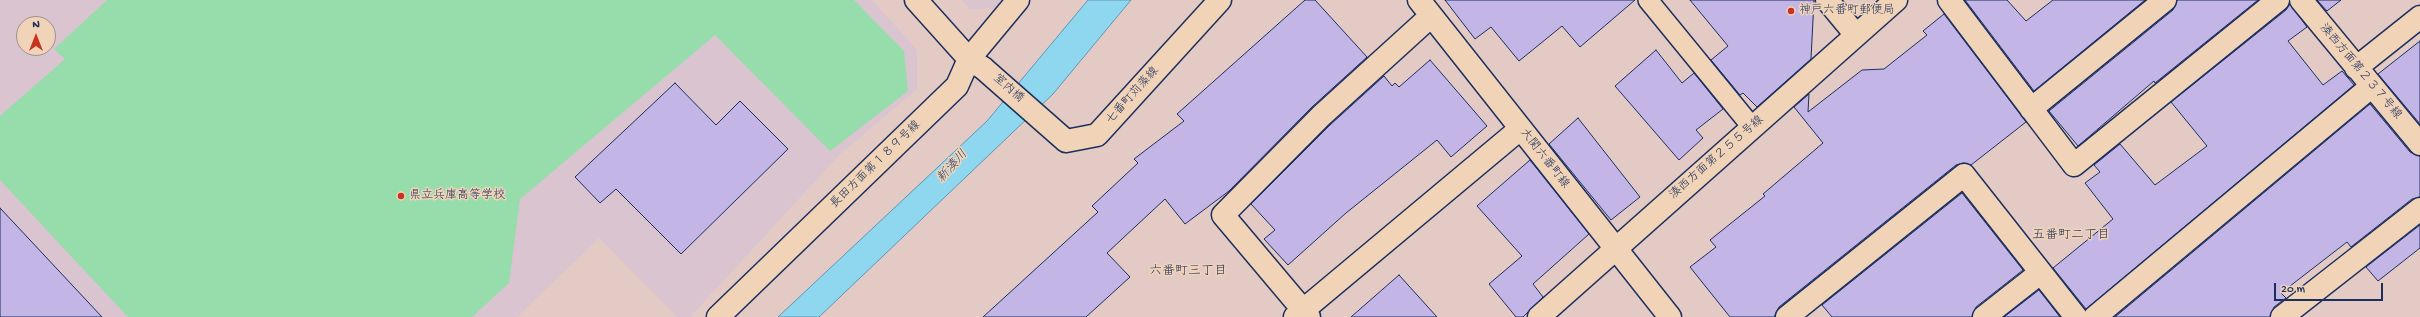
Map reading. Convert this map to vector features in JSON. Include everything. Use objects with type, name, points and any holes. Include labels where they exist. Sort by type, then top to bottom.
[{"type":"street","name":"室内橋","points":[[916,0],[976,63],[1032,111]]},
{"type":"street","name":"長田方面第１８９号線","points":[[718,317],[957,86],[976,63],[1018,0]]},
{"type":"street","name":"七番町苅藻線","points":[[1032,111],[1066,141],[1097,135],[1220,0]]},
{"type":"street","points":[[1827,0],[1856,35]]},
{"type":"street","name":"湊西方面第２５５号線","points":[[1539,317],[1614,248],[1896,0]]},
{"type":"street","points":[[1949,0],[2074,165],[2278,0]]},
{"type":"street","points":[[2031,109],[2165,0]]},
{"type":"street","name":"湊西方面第２３７号線","points":[[2301,0],[2420,144]]},
{"type":"street","points":[[1425,8],[1223,215],[1303,315],[1520,129]]},
{"type":"street","name":"大関六番町線","points":[[1425,8],[1670,317]]},
{"type":"street","points":[[2356,68],[2420,17]]},
{"type":"street","points":[[2095,317],[2372,86]]},
{"type":"street","points":[[1787,317],[1964,175],[2076,317]]},
{"type":"street","points":[[2282,317],[2420,209]]},
{"type":"street","points":[[1984,317],[2040,273]]},
{"type":"lane","points":[[1648,0],[1752,127]]},
{"type":"shaded area","name":"県立兵庫高等学校","points":[[0,0],[872,0],[917,50],[917,89],[840,154],[690,317],[677,317],[599,238],[517,317],[0,317]]},
{"type":"shaded area","points":[[962,0],[1009,0],[1002,8],[970,9]]},
{"type":"green space","name":"県立兵庫高等学校","points":[[107,0],[854,0],[904,51],[908,91],[830,151],[715,35],[520,199],[509,283],[472,317],[128,317],[0,180],[0,116],[65,59],[56,51],[56,47]]},
{"type":"water","name":"新湊川","points":[[1088,0],[1131,0],[1053,94],[819,317],[778,317],[987,121]]},
{"type":"building","points":[[1305,0],[1315,0],[1367,57],[1312,107],[1229,191],[1185,224],[1165,199],[1107,253],[1130,277],[1086,317],[983,317],[1098,212],[1092,206],[1138,163],[1134,159],[1184,121],[1177,114]]},
{"type":"building","points":[[1445,0],[1635,0],[1580,47],[1562,26],[1519,61],[1491,27],[1475,39]]},
{"type":"building","points":[[1690,0],[1814,0],[1811,59],[1757,107],[1743,93],[1740,95],[1711,60],[1728,46]]},
{"type":"building","points":[[1965,0],[2007,0],[2026,21],[2053,0],[2145,0],[2034,91]]},
{"type":"building","points":[[2177,0],[2258,0],[2155,83],[2154,81],[2078,146],[2049,111],[2173,10]]},
{"type":"building","points":[[2317,0],[2341,0],[2327,11]]},
{"type":"building","points":[[2290,4],[2307,27],[2288,41],[2323,85],[2342,71],[2354,85],[2086,309],[2053,268],[2113,219],[2085,183],[2100,172],[2094,165],[2120,144],[2155,185],[2207,146],[2171,102],[2286,10]]},
{"type":"building","points":[[1944,14],[2026,122],[1971,165],[1963,163],[1956,165],[1779,307],[1774,317],[1730,317],[1690,267],[1716,247],[1710,240],[1765,196],[1763,194],[1823,143],[1794,107],[1809,94],[1808,112],[1862,70],[1884,69],[1927,35],[1923,31]]},
{"type":"building","points":[[2420,41],[2420,124],[2378,74]]},
{"type":"building","points":[[1656,50],[1682,83],[1694,73],[1723,109],[1696,130],[1703,138],[1679,160],[1615,86]]},
{"type":"building","points":[[1430,60],[1487,126],[1451,157],[1437,140],[1346,213],[1288,265],[1264,239],[1275,230],[1251,204],[1330,125],[1384,76],[1392,86],[1395,83],[1399,87]]},
{"type":"building","points":[[675,83],[716,125],[740,101],[788,149],[681,254],[616,189],[600,203],[575,177]]},
{"type":"building","points":[[2370,104],[2410,152],[2420,156],[2420,197],[2412,199],[2351,247],[2347,242],[2281,293],[2286,298],[2274,307],[2270,317],[2115,317]]},
{"type":"building","points":[[1578,118],[1640,197],[1611,220],[1549,144]]},
{"type":"building","points":[[1530,160],[1589,234],[1533,284],[1543,297],[1523,317],[1516,317],[1489,284],[1522,256],[1477,206]]},
{"type":"building","points":[[1962,193],[2023,270],[1976,307],[1972,317],[1832,317],[1822,305]]},
{"type":"building","points":[[0,208],[102,317],[0,317]]},
{"type":"building","points":[[2420,225],[2420,248],[2378,281],[2366,267]]},
{"type":"building","points":[[1399,275],[1437,317],[1351,317]]},
{"type":"building","points":[[2039,290],[2060,317],[2004,317]]},
{"type":"place","name":"神戸六番町郵便局","points":[[1791,11]]},
{"type":"place","name":"県立兵庫高等学校","points":[[401,196]]},
{"type":"district","name":"五番町二丁目","points":[[2071,236]]},
{"type":"district","name":"六番町三丁目","points":[[1188,272]]}]
